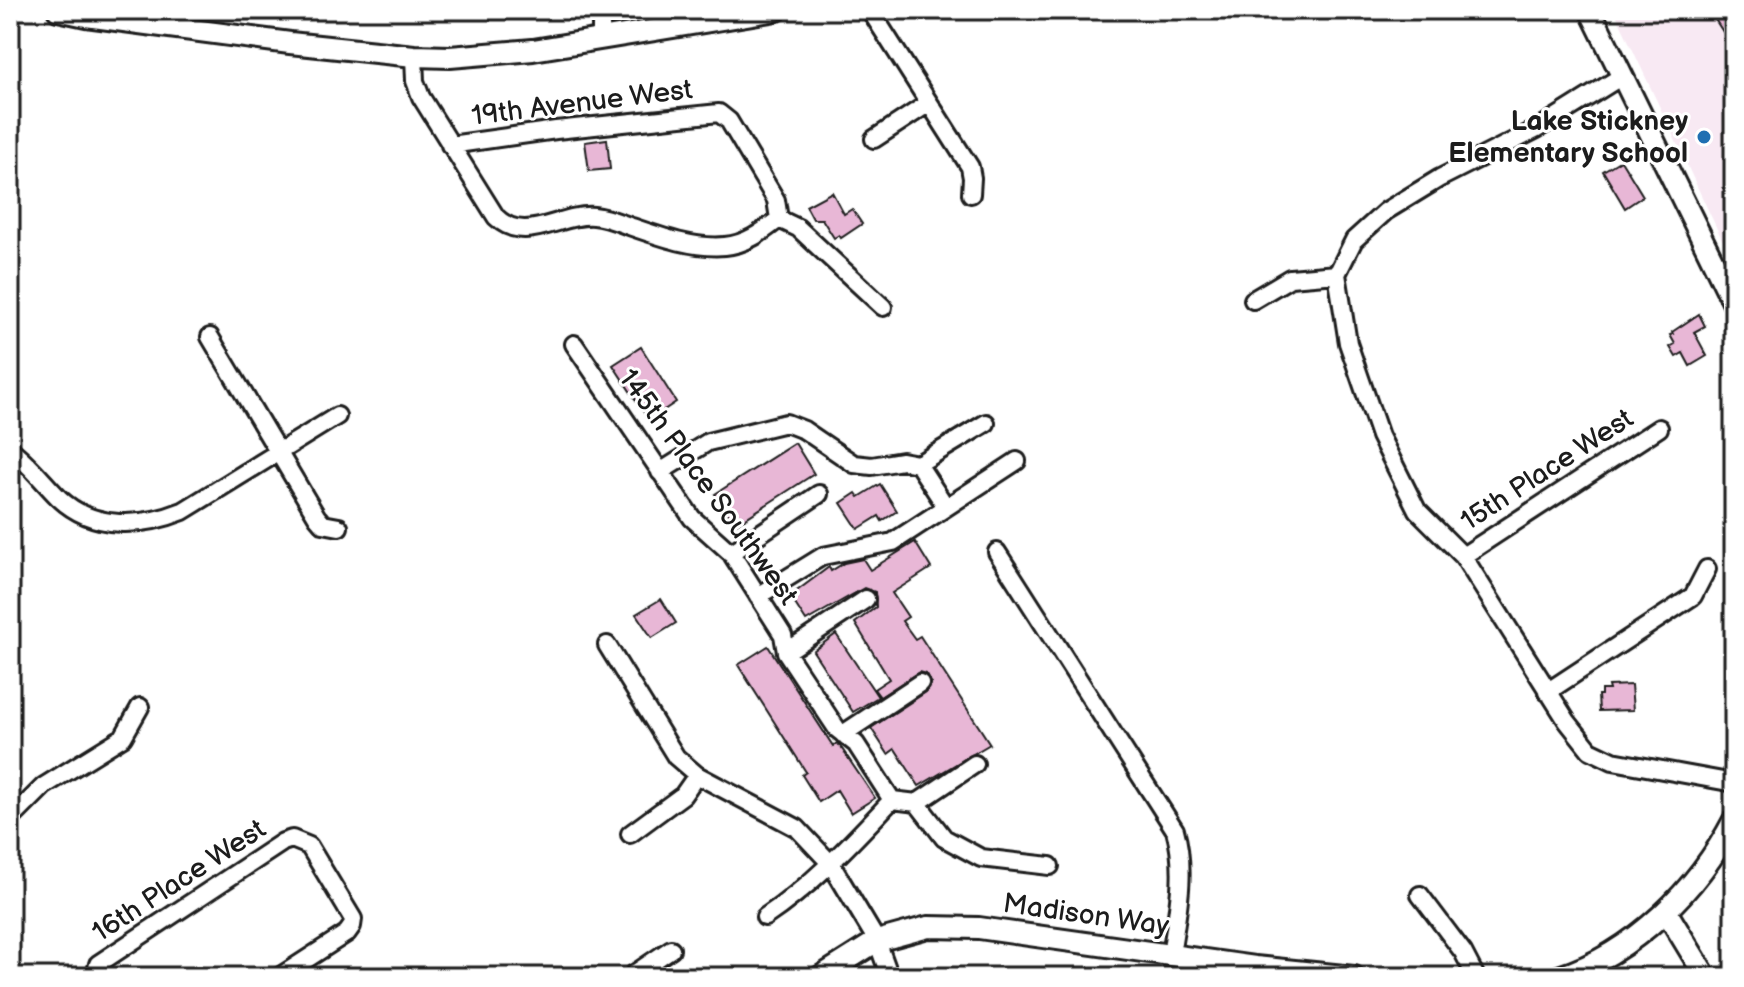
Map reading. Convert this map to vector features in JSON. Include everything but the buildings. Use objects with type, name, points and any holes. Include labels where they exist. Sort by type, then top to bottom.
[{"type":"street","points":[[601,10],[601,39]]},
{"type":"street","points":[[67,11],[168,19],[414,56],[485,56],[777,10]]},
{"type":"street","points":[[870,10],[970,167],[971,194]]},
{"type":"street","points":[[1590,10],[1732,297]]},
{"type":"street","points":[[414,56],[415,81],[421,97],[496,217],[505,226],[515,230],[530,229],[590,215],[693,244],[725,246],[753,238],[779,219],[798,228],[883,307]]},
{"type":"street","points":[[1622,76],[1537,129],[1440,178],[1386,211],[1354,240],[1337,274],[1348,343],[1380,436],[1417,510],[1463,556],[1567,721],[1590,750],[1613,761],[1734,783]]},
{"type":"street","points":[[874,139],[929,103]]},
{"type":"street","name":"19th Avenue West","points":[[450,145],[719,113],[729,121],[776,200],[779,219]]},
{"type":"street","points":[[1253,300],[1290,278],[1337,274]]},
{"type":"street","points":[[210,337],[317,517],[323,524],[339,527]]},
{"type":"street","name":"145th Place Southwest","points":[[574,344],[692,518],[731,553],[783,635],[786,652],[843,734],[856,744],[892,800]]},
{"type":"street","points":[[10,449],[24,459],[61,499],[82,514],[134,524],[158,521],[183,511],[337,416]]},
{"type":"street","points":[[660,472],[708,442],[786,423],[804,430],[854,464],[872,466],[902,461],[918,464],[986,423]]},
{"type":"street","name":"15th Place West","points":[[1463,556],[1659,428]]},
{"type":"street","points":[[758,596],[823,556],[893,542],[1017,461]]},
{"type":"street","points":[[918,464],[946,507]]},
{"type":"street","points":[[731,553],[819,494]]},
{"type":"street","points":[[997,552],[1175,830],[1181,850],[1182,876],[1171,955]]},
{"type":"street","points":[[1547,692],[1693,596],[1707,569]]},
{"type":"street","points":[[786,652],[866,599]]},
{"type":"street","points":[[607,645],[676,757],[697,775],[797,828],[831,864],[877,941],[890,977]]},
{"type":"street","points":[[843,734],[920,683]]},
{"type":"street","points":[[10,820],[44,786],[123,737],[140,707]]},
{"type":"street","points":[[765,917],[788,902],[831,864],[892,800],[917,803],[975,764]]},
{"type":"street","points":[[630,834],[683,795],[697,775]]},
{"type":"street","points":[[917,803],[944,838],[981,858],[1050,866]]},
{"type":"street","points":[[1559,977],[1615,949],[1666,911],[1701,872],[1734,820]]},
{"type":"street","name":"16th Place West","points":[[95,977],[98,964],[292,839],[309,846],[353,919],[347,933],[279,977]]},
{"type":"street","points":[[1420,895],[1463,952],[1476,977]]},
{"type":"street","points":[[1666,911],[1706,977]]},
{"type":"street","name":"Madison Way","points":[[820,977],[877,941],[928,927],[979,928],[1171,955],[1259,972],[1354,977]]},
{"type":"street","points":[[635,977],[634,974],[671,949]]},
{"type":"shaded area","name":"Lake Stickney Elementary School","points":[[1614,10],[1734,10],[1734,265]]},
{"type":"place","name":"Lake Stickney Elementary School","points":[[1704,137]]}]
